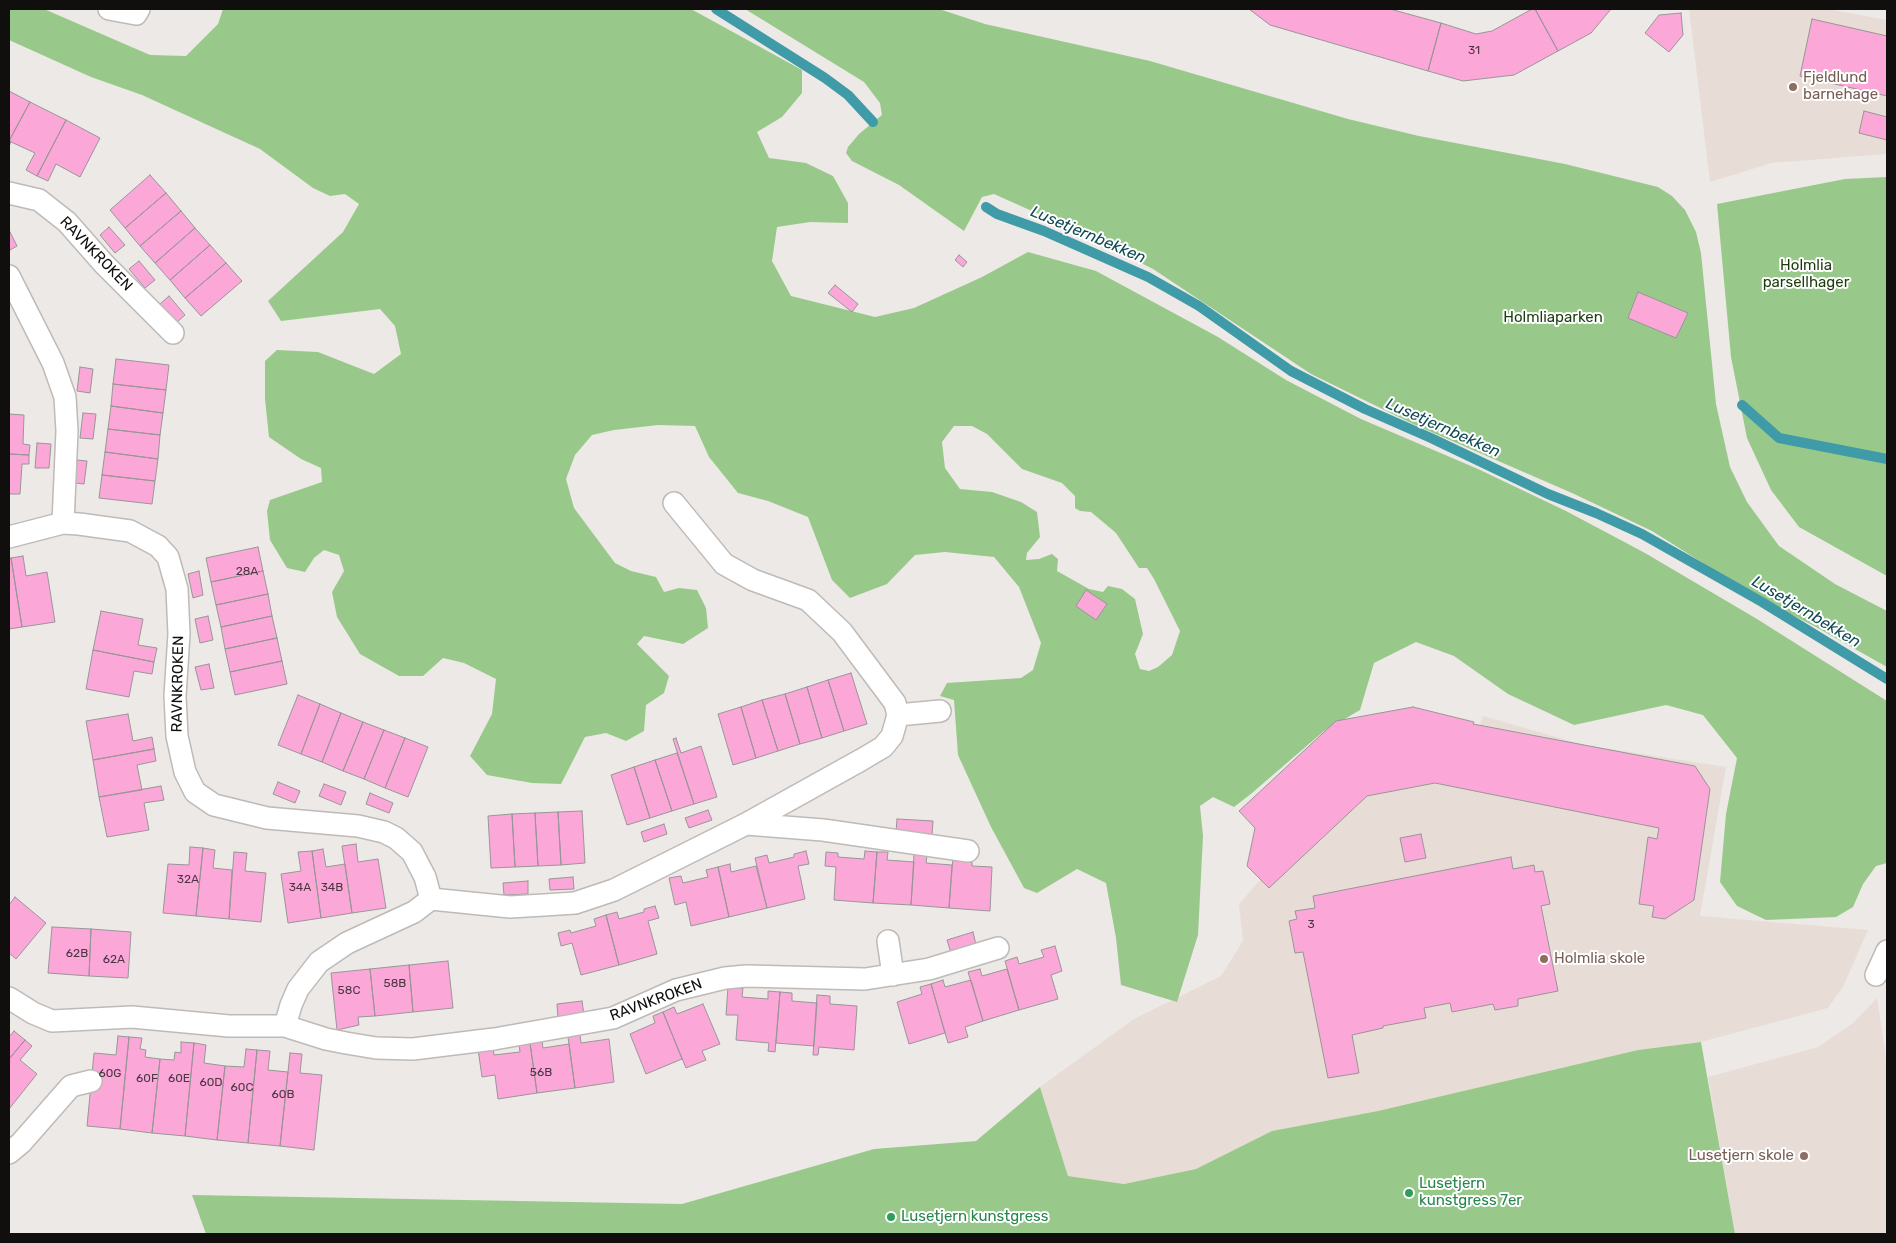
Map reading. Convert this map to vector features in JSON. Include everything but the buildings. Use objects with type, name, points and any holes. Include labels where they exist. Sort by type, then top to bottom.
[{"type":"lane","points":[[109,9],[136,14],[139,9]]},
{"type":"lane","name":"RAVNKROKEN","points":[[9,192],[39,200],[67,222],[104,264],[173,333]]},
{"type":"lane","points":[[9,276],[53,364],[65,397],[67,431],[63,523]]},
{"type":"lane","points":[[285,1026],[298,989],[319,962],[347,943],[402,919],[430,899],[510,907],[575,903],[614,890],[746,824],[883,747],[892,736],[898,715],[895,703],[887,689],[848,639],[808,600],[753,580],[724,564],[674,502]]},
{"type":"lane","name":"RAVNKROKEN","points":[[9,537],[63,523],[96,525],[130,532],[152,542],[168,557],[177,589],[175,696],[177,736],[185,772],[195,792],[214,805],[267,818],[358,826],[384,832],[396,838],[412,852],[425,878],[430,899]]},
{"type":"lane","points":[[898,715],[940,711]]},
{"type":"lane","points":[[746,824],[823,830],[968,851]]},
{"type":"lane","points":[[888,941],[893,976]]},
{"type":"lane","name":"RAVNKROKEN","points":[[9,998],[33,1013],[52,1021],[132,1016],[229,1026],[285,1026],[339,1041],[376,1048],[413,1049],[494,1039],[613,1018],[676,990],[725,978],[746,976],[865,980],[930,969],[998,948]]},
{"type":"lane","points":[[1876,975],[1887,951]]},
{"type":"lane","points":[[9,1153],[21,1143],[71,1086],[91,1081]]},
{"type":"shaded area","name":"Fjeldlund barnehage","points":[[1689,9],[1828,9],[1887,20],[1887,154],[1772,163],[1710,182]]},
{"type":"shaded area","name":"Holmlia skole","points":[[1483,716],[1584,745],[1726,767],[1700,916],[1868,930],[1844,985],[1828,1008],[1701,1042],[1638,1050],[1378,1111],[1272,1131],[1196,1169],[1124,1184],[1068,1176],[1040,1087],[1134,1019],[1221,976],[1243,941],[1239,904],[1260,880],[1254,863],[1478,730]]},
{"type":"shaded area","name":"Lusetjern skole","points":[[1877,998],[1887,1065],[1887,1234],[1735,1234],[1708,1077],[1818,1047],[1853,1023]]},
{"type":"green space","points":[[9,9],[44,9],[150,55],[186,56],[218,24],[223,9],[691,9],[802,70],[802,93],[782,117],[757,132],[769,158],[806,163],[833,176],[848,203],[848,223],[810,222],[777,227],[772,261],[791,296],[875,317],[914,308],[982,277],[1028,252],[1096,271],[1218,337],[1286,380],[1361,419],[1478,469],[1566,511],[1645,553],[1757,619],[1887,701],[1887,863],[1876,866],[1863,884],[1853,907],[1836,917],[1766,920],[1737,906],[1720,882],[1726,814],[1737,758],[1703,715],[1666,705],[1574,725],[1508,694],[1454,656],[1416,642],[1374,663],[1360,710],[1324,731],[1234,807],[1213,797],[1200,806],[1203,836],[1198,935],[1177,1002],[1121,985],[1116,938],[1106,883],[1077,869],[1037,893],[1024,888],[991,827],[958,755],[954,700],[940,696],[947,683],[1021,678],[1033,670],[1041,643],[1019,587],[994,557],[945,552],[915,555],[887,584],[850,598],[832,580],[808,517],[768,501],[738,493],[709,457],[695,426],[658,425],[614,430],[592,435],[575,455],[566,479],[574,508],[615,563],[631,571],[656,577],[664,592],[679,588],[697,590],[706,608],[708,628],[683,644],[644,636],[637,644],[669,676],[664,693],[646,705],[644,731],[626,741],[606,733],[585,737],[561,784],[532,783],[487,775],[470,756],[492,714],[496,679],[464,663],[443,658],[423,676],[399,676],[360,654],[337,617],[332,592],[344,571],[339,555],[324,550],[314,558],[305,572],[287,568],[270,540],[267,511],[270,500],[322,482],[321,468],[301,459],[269,437],[265,399],[265,361],[277,350],[318,352],[374,374],[401,354],[395,326],[380,309],[281,321],[268,301],[343,232],[359,204],[345,194],[330,196],[313,188],[260,149],[142,95],[91,77],[9,40]],"holes":[[[954,426],[972,426],[987,434],[1022,469],[1062,483],[1075,496],[1075,508],[1080,511],[1091,512],[1116,533],[1139,568],[1147,568],[1180,631],[1172,655],[1158,667],[1149,671],[1140,669],[1135,654],[1143,634],[1135,599],[1122,589],[1108,586],[1103,592],[1089,589],[1057,571],[1058,559],[1052,554],[1039,559],[1026,560],[1027,553],[1040,537],[1037,512],[1021,502],[992,492],[960,489],[945,468],[942,442]]]},
{"type":"green space","name":"Holmliaparken","points":[[745,9],[939,9],[985,24],[1150,61],[1348,119],[1419,136],[1565,164],[1658,187],[1672,196],[1685,210],[1696,232],[1701,253],[1716,404],[1730,467],[1747,502],[1779,546],[1835,584],[1887,611],[1887,667],[1816,627],[1757,597],[1652,531],[1572,493],[1413,424],[1311,374],[1153,269],[1092,238],[994,194],[982,197],[964,231],[899,185],[852,161],[846,153],[848,147],[859,134],[882,115],[880,103],[864,82]]},
{"type":"green space","name":"Holmlia parsellhager","points":[[1887,177],[1887,576],[1799,527],[1771,490],[1747,438],[1731,357],[1717,204],[1845,179]]},
{"type":"green space","points":[[1701,1042],[1735,1234],[206,1234],[192,1195],[682,1204],[874,1149],[976,1141],[1040,1087],[1068,1176],[1124,1184],[1196,1169],[1272,1131],[1378,1111],[1638,1050]]},
{"type":"waterway","name":"Lusetjernbekken","points":[[716,9],[825,78],[848,95],[873,122]]},
{"type":"waterway","name":"Lusetjernbekken","points":[[986,207],[997,214],[1044,231],[1148,277],[1199,306],[1291,371],[1365,409],[1431,438],[1548,494],[1642,534],[1762,602],[1887,679]]},
{"type":"waterway","points":[[1742,405],[1779,438],[1887,459]]},
{"type":"place","name":"Fjeldlund barnehage","points":[[1793,87]]},
{"type":"place","name":"Holmlia skole","points":[[1544,959]]},
{"type":"place","name":"Lusetjern skole","points":[[1804,1156]]},
{"type":"place","name":"Lusetjern kunstgress 7er","points":[[1409,1193]]},
{"type":"place","name":"Lusetjern kunstgress","points":[[891,1217]]}]
